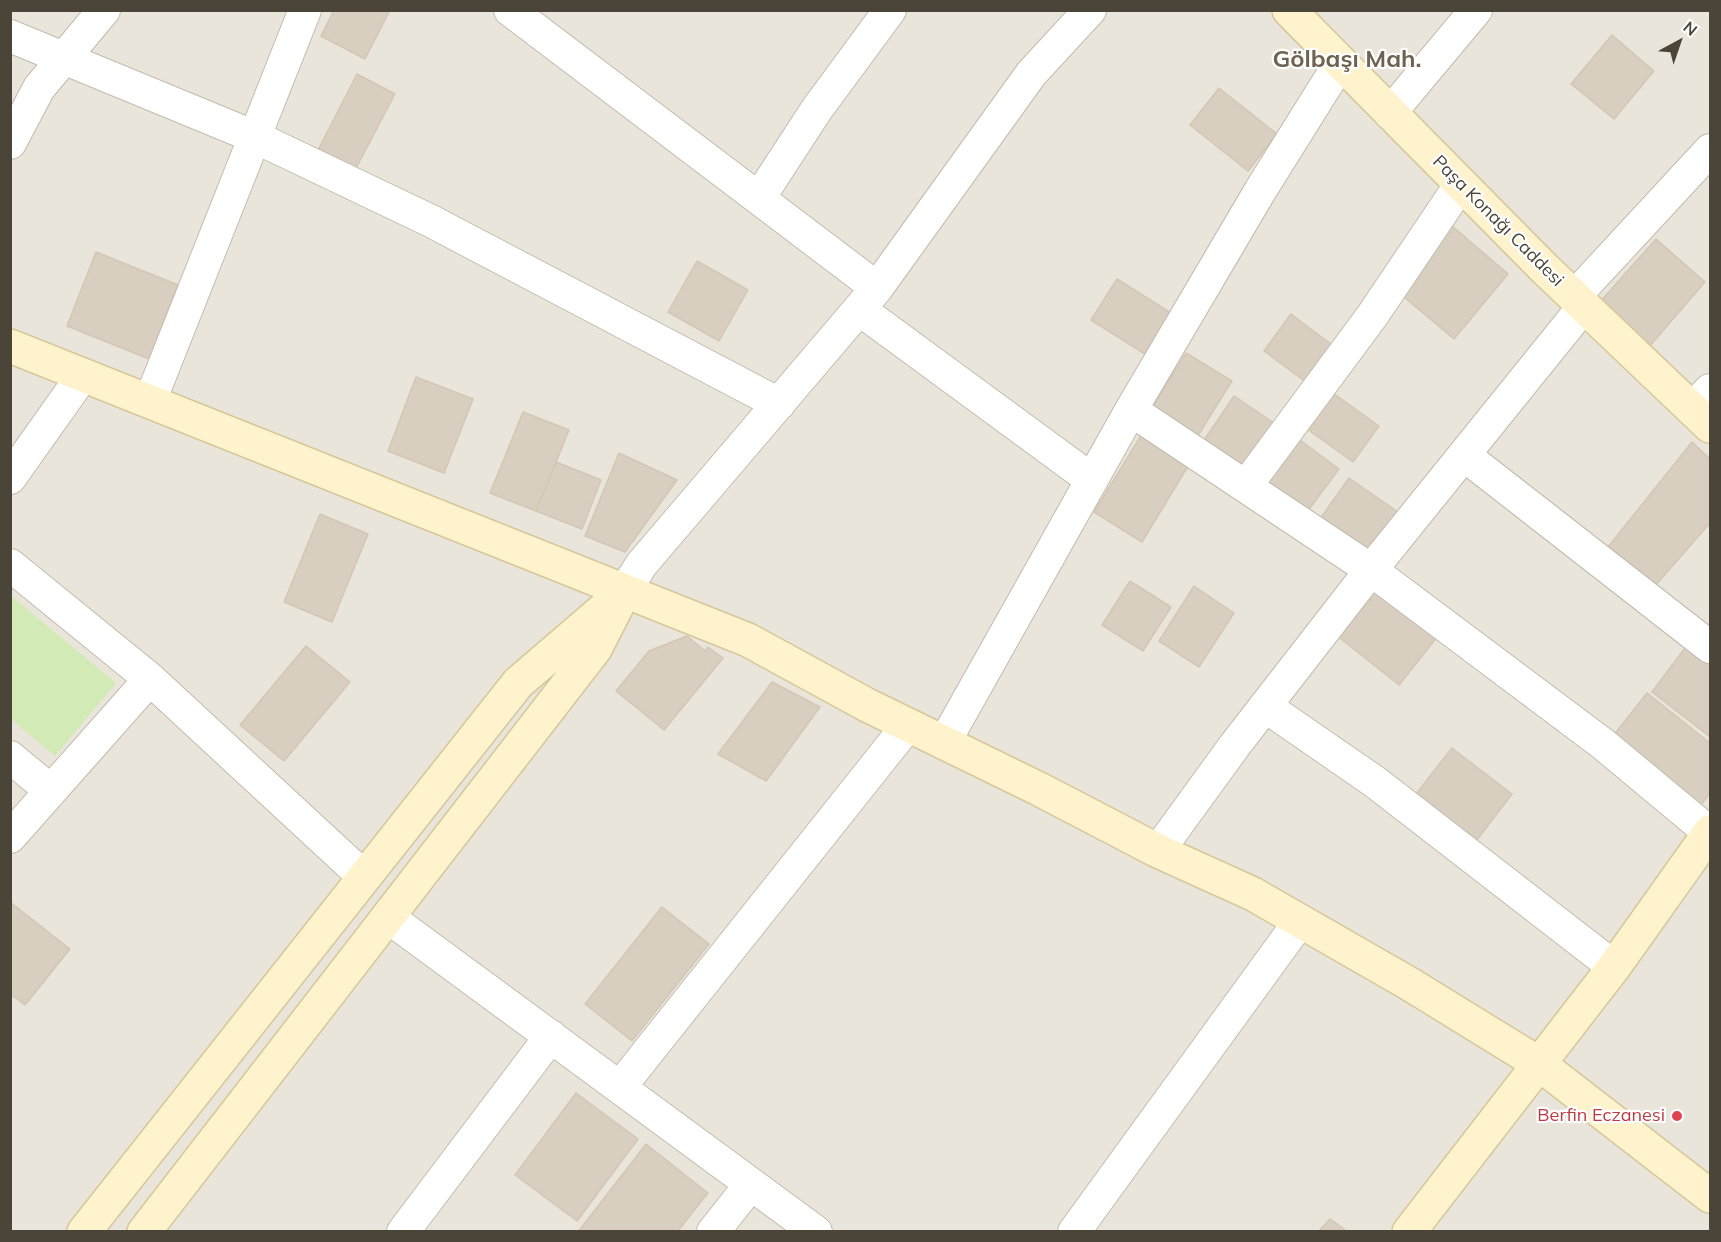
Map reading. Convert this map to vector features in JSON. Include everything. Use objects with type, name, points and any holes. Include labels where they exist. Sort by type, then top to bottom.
[{"type":"street","points":[[10,143],[39,88],[66,59],[104,10]]},
{"type":"street","points":[[150,401],[305,10]]},
{"type":"street","points":[[510,10],[759,198],[868,298],[1092,480]]},
{"type":"street","points":[[759,198],[818,109],[890,10]]},
{"type":"street","points":[[144,1232],[595,649],[641,565],[868,298],[1031,74],[1090,10]]},
{"type":"street","name":"Paşa Konağı Caddesi","points":[[1289,10],[1579,302],[1704,408]]},
{"type":"street","points":[[1390,113],[1476,10]]},
{"type":"street","points":[[10,36],[255,137],[432,221],[779,404]]},
{"type":"street","points":[[944,742],[1131,410],[1260,191],[1340,63]]},
{"type":"street","points":[[1158,851],[1265,706],[1464,455],[1579,302],[1710,150]]},
{"type":"street","points":[[1246,486],[1372,316],[1461,184]]},
{"type":"street","points":[[10,346],[748,640],[1158,851],[1253,894],[1408,983],[1538,1063],[1710,1196]]},
{"type":"street","points":[[10,478],[83,375]]},
{"type":"street","points":[[1131,410],[1371,570],[1603,744],[1710,832],[1614,967],[1409,1232]]},
{"type":"street","points":[[1464,455],[1710,647]]},
{"type":"street","points":[[10,566],[150,679],[364,878]]},
{"type":"street","points":[[84,1232],[518,683],[625,591]]},
{"type":"street","points":[[10,837],[150,679]]},
{"type":"street","points":[[1265,706],[1375,782],[1614,967]]},
{"type":"street","points":[[620,1087],[908,724]]},
{"type":"street","points":[[10,757],[50,790]]},
{"type":"street","points":[[388,917],[816,1232]]},
{"type":"street","points":[[1074,1232],[1300,921]]},
{"type":"street","points":[[403,1232],[551,1036]]},
{"type":"street","points":[[713,1232],[751,1184]]},
{"type":"shaded area","points":[[11,11],[1710,11],[1710,1231],[11,1231]]},
{"type":"green space","points":[[10,595],[116,683],[55,756],[11,719]]},
{"type":"building","points":[[334,10],[390,10],[365,59],[321,36]]},
{"type":"building","points":[[1612,35],[1654,71],[1614,119],[1571,84]]},
{"type":"building","points":[[357,74],[395,94],[354,172],[317,152]]},
{"type":"building","points":[[1219,88],[1277,134],[1248,171],[1190,125]]},
{"type":"building","points":[[1451,225],[1508,274],[1454,339],[1398,292]]},
{"type":"building","points":[[1656,239],[1705,282],[1648,348],[1598,304]]},
{"type":"building","points":[[96,252],[178,285],[149,359],[67,326]]},
{"type":"building","points":[[697,261],[748,290],[719,341],[668,312]]},
{"type":"building","points":[[1117,279],[1171,313],[1145,354],[1091,320]]},
{"type":"building","points":[[1291,314],[1339,350],[1311,386],[1264,351]]},
{"type":"building","points":[[1186,353],[1232,381],[1197,437],[1151,409]]},
{"type":"building","points":[[416,377],[473,399],[444,473],[388,451]]},
{"type":"building","points":[[1333,393],[1379,426],[1353,462],[1307,429]]},
{"type":"building","points":[[1234,396],[1277,425],[1242,475],[1200,446]]},
{"type":"building","points":[[523,412],[569,430],[536,511],[490,493]]},
{"type":"building","points":[[1142,434],[1190,463],[1142,542],[1094,512]]},
{"type":"building","points":[[1296,437],[1339,469],[1307,512],[1264,481]]},
{"type":"building","points":[[1692,442],[1710,459],[1710,523],[1654,587],[1608,547]]},
{"type":"building","points":[[619,453],[677,480],[625,552],[585,536]]},
{"type":"building","points":[[556,462],[601,480],[582,529],[536,511]]},
{"type":"building","points":[[1349,478],[1398,512],[1370,554],[1320,519]]},
{"type":"building","points":[[320,514],[368,534],[332,622],[284,602]]},
{"type":"building","points":[[1130,581],[1171,607],[1143,651],[1102,625]]},
{"type":"building","points":[[1194,586],[1234,613],[1199,667],[1159,641]]},
{"type":"building","points":[[1375,586],[1438,636],[1399,685],[1336,635]]},
{"type":"building","points":[[687,636],[705,651],[708,647],[723,658],[664,730],[616,691],[649,651]]},
{"type":"building","points":[[1688,644],[1710,661],[1710,737],[1652,692]]},
{"type":"building","points":[[306,646],[350,682],[284,761],[240,725]]},
{"type":"building","points":[[772,682],[820,707],[766,781],[718,754]]},
{"type":"building","points":[[1647,693],[1710,743],[1710,793],[1697,810],[1609,741]]},
{"type":"building","points":[[1452,748],[1512,794],[1476,841],[1416,794]]},
{"type":"building","points":[[10,902],[70,949],[25,1005],[10,994]]},
{"type":"building","points":[[662,907],[709,944],[632,1041],[585,1004]]},
{"type":"building","points":[[576,1093],[638,1139],[577,1221],[515,1175]]},
{"type":"building","points":[[646,1144],[708,1193],[677,1232],[578,1232]]},
{"type":"building","points":[[1330,1219],[1348,1232],[1318,1232]]},
{"type":"place","name":"Berfin Eczanesi","points":[[1677,1116]]},
{"type":"district","name":"Gölbaşı Mah.","points":[[1347,60]]}]
